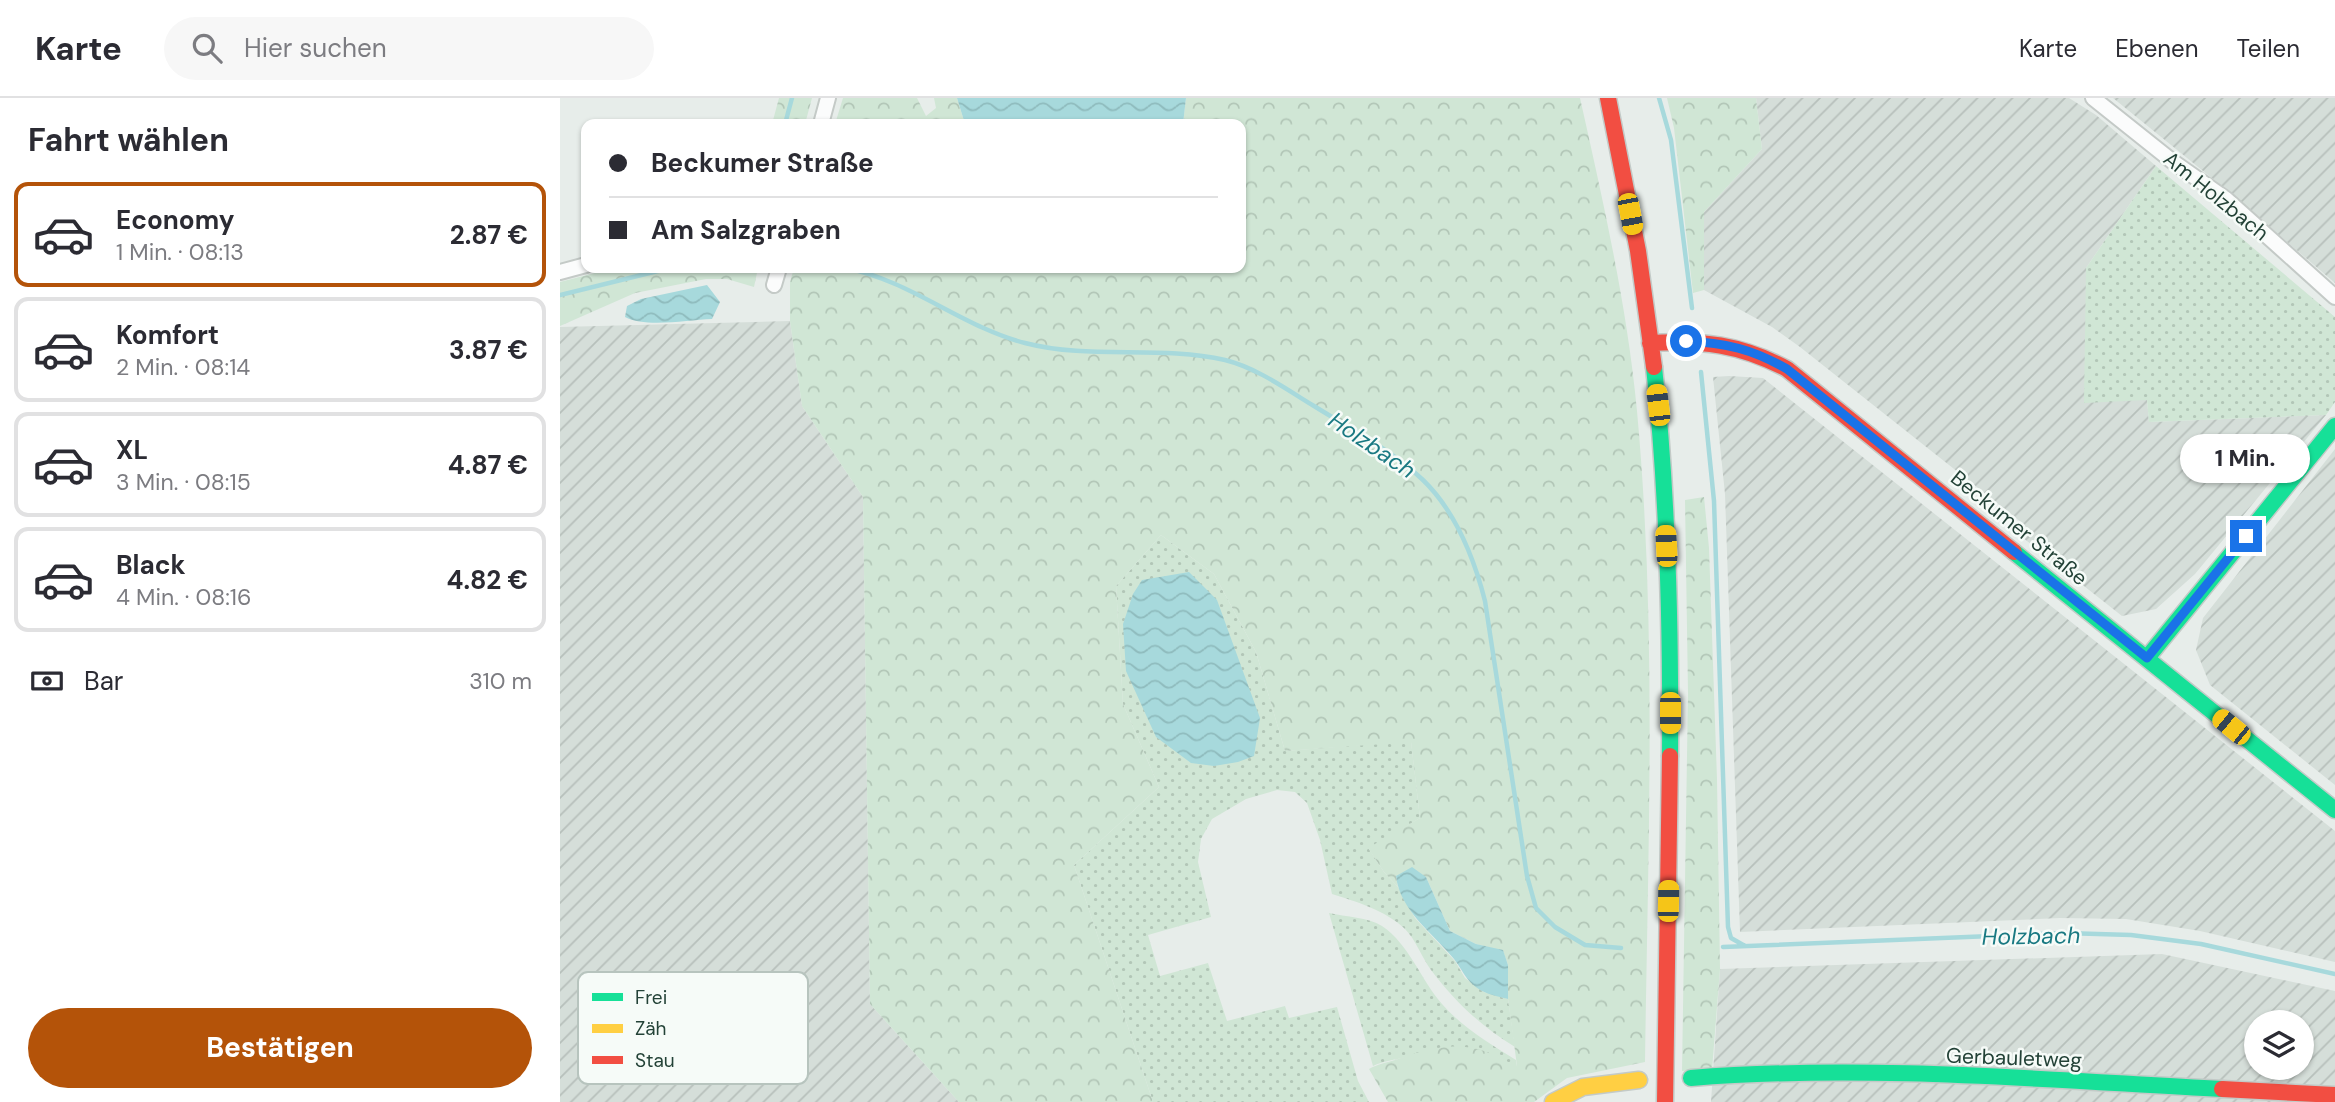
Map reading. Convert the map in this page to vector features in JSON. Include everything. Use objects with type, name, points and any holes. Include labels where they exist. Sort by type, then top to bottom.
[{"type":"street","points":[[822,119],[828,98]]},
{"type":"street","points":[[1608,98],[1635,239],[1658,405],[1669,678],[1665,1102]]},
{"type":"street","name":"Am Holzbach","points":[[2094,98],[2172,161],[2226,199],[2335,297]]},
{"type":"street","points":[[560,272],[581,266]]},
{"type":"street","points":[[774,285],[778,273]]},
{"type":"street","name":"Beckumer Straße","points":[[1650,343],[1686,341],[1734,346],[1762,354],[1787,369],[2335,810]]},
{"type":"street","points":[[2147,658],[2335,426]]},
{"type":"street","name":"Gerbauletweg","points":[[1691,1078],[1756,1073],[1958,1076],[2335,1094]]},
{"type":"street","points":[[1553,1102],[1563,1094],[1582,1087],[1639,1080]]},
{"type":"shaded area","points":[[1756,98],[2069,98],[2096,115],[2156,166],[2086,268],[2147,400],[2149,422],[2326,415],[2195,574],[2156,609],[2122,616],[2013,530],[2021,522],[1800,347],[1772,327],[1704,290],[1704,212],[1762,149]]},
{"type":"shaded area","points":[[2113,98],[2335,98],[2335,283],[2229,192]]},
{"type":"shaded area","points":[[790,321],[802,406],[863,497],[870,1004],[959,1102],[560,1102],[560,327]]},
{"type":"shaded area","points":[[1713,377],[1763,378],[2335,831],[2335,962],[2200,931],[2126,919],[2060,918],[1740,932],[1725,494]]},
{"type":"shaded area","points":[[2335,449],[2335,785],[2210,685],[2196,650],[2203,618]]},
{"type":"shaded area","points":[[2162,954],[2335,991],[2335,1102],[1711,1102],[1720,969]]},
{"type":"green space","points":[[779,98],[812,98],[806,119],[773,119]]},
{"type":"green space","points":[[843,98],[917,98],[926,116],[936,108],[934,98],[957,98],[963,119],[837,119]]},
{"type":"green space","points":[[1186,98],[1580,98],[1627,332],[1643,492],[1650,736],[1645,1062],[1567,1078],[1534,1102],[1388,1102],[1369,1069],[1422,1051],[1441,1047],[1471,1048],[1517,1066],[1508,999],[1508,965],[1503,951],[1476,944],[1450,931],[1426,877],[1396,876],[1398,887],[1368,848],[1420,818],[1411,742],[1285,751],[1256,652],[1214,574],[1161,535],[1116,586],[1123,704],[1159,787],[1074,865],[1153,1102],[959,1102],[870,1004],[863,497],[802,406],[790,321],[793,273],[1246,273],[1246,119],[1184,119]]},
{"type":"green space","points":[[1667,98],[1756,98],[1762,149],[1704,212],[1704,290],[1693,293],[1674,128]]},
{"type":"green space","points":[[2156,166],[2335,317],[2335,402],[2326,415],[2149,422],[2147,400],[2084,403],[2086,268]]},
{"type":"green space","points":[[595,273],[757,273],[754,287],[727,279],[706,279],[635,293],[560,326],[560,282]]},
{"type":"green space","points":[[1704,497],[1709,548],[1717,779],[1720,969],[1712,1070],[1682,1071],[1688,693],[1685,500]]},
{"type":"green space","points":[[1161,535],[1214,574],[1256,652],[1285,751],[1411,741],[1420,818],[1369,849],[1398,887],[1415,918],[1455,961],[1465,978],[1484,992],[1508,999],[1515,1047],[1480,1022],[1449,993],[1431,970],[1409,933],[1397,922],[1370,907],[1332,894],[1320,840],[1307,803],[1295,792],[1277,790],[1246,799],[1212,819],[1201,839],[1198,862],[1211,917],[1148,935],[1160,976],[1208,963],[1227,1021],[1285,1006],[1289,1018],[1337,1007],[1358,1081],[1369,1102],[1153,1102],[1074,865],[1159,787],[1123,704],[1116,586]]},
{"type":"green space","points":[[1329,913],[1382,926],[1400,942],[1434,994],[1450,1012],[1477,1035],[1516,1060],[1517,1067],[1487,1053],[1463,1047],[1438,1049],[1373,1066]]},
{"type":"water","points":[[957,98],[1186,98],[1184,119],[963,119]]},
{"type":"water","points":[[707,285],[720,302],[712,319],[655,323],[625,317],[627,306],[641,299]]},
{"type":"water","points":[[1189,572],[1217,600],[1260,718],[1254,756],[1238,762],[1214,766],[1191,763],[1156,737],[1126,671],[1123,624],[1133,594],[1142,580]]},
{"type":"water","points":[[1412,867],[1426,877],[1450,931],[1476,944],[1503,950],[1508,965],[1508,999],[1485,992],[1472,984],[1454,959],[1411,911],[1399,889],[1396,876]]},
{"type":"waterway","points":[[786,119],[792,98]]},
{"type":"waterway","points":[[1659,98],[1671,140],[1692,308]]},
{"type":"waterway","name":"Holzbach","points":[[560,295],[650,273]]},
{"type":"waterway","name":"Holzbach","points":[[865,273],[914,293],[979,326],[1025,343],[1074,351],[1175,353],[1237,364],[1282,386],[1370,440],[1411,469],[1445,506],[1462,536],[1481,585],[1527,876],[1536,908],[1555,927],[1585,945],[1621,948]]},
{"type":"waterway","points":[[1701,372],[1714,501],[1728,927],[1731,938],[1745,946]]},
{"type":"waterway","name":"Holzbach","points":[[1723,947],[2064,933],[2131,935],[2201,944],[2335,974]]},
{"type":"traffic: fast","points":[[1654,367],[1668,561],[1670,756]]},
{"type":"traffic: fast","points":[[2147,658],[2335,426]]},
{"type":"traffic: fast","points":[[2014,552],[2335,810]]},
{"type":"traffic: fast","points":[[1691,1078],[1757,1074],[1890,1073],[2222,1089]]},
{"type":"traffic: slow","points":[[1553,1102],[1583,1087],[1639,1080]]},
{"type":"traffic: jam","points":[[1608,98],[1638,251],[1654,367]]},
{"type":"traffic: jam","points":[[1650,343],[1704,343],[1737,349],[1787,369],[2014,552]]},
{"type":"traffic: jam","points":[[1665,1102],[1670,756]]},
{"type":"traffic: jam","points":[[2222,1089],[2335,1095]]},
{"type":"route","points":[[1686,341],[1734,346],[1762,354],[1787,369],[2147,658],[2246,536]]}]
